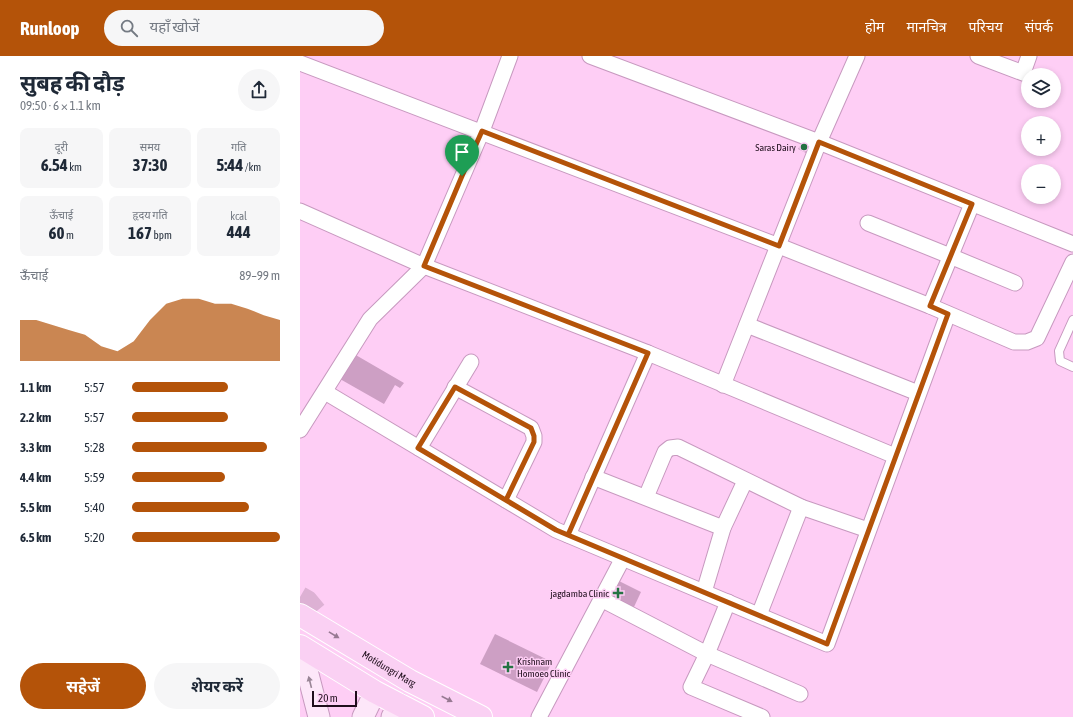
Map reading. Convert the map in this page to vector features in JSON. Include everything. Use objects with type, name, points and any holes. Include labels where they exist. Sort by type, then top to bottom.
[{"type":"main road","name":"Motidungri Marg","points":[[300,615],[410,681],[481,717]]},
{"type":"main road","points":[[300,646],[375,692],[395,710],[423,717]]},
{"type":"street","points":[[300,430],[370,319],[424,266],[482,131],[510,56]]},
{"type":"street","points":[[590,56],[819,142],[1073,244]]},
{"type":"street","points":[[723,385],[819,142],[857,56]]},
{"type":"street","points":[[978,56],[1023,73],[1029,56]]},
{"type":"street","points":[[300,63],[482,131],[779,246],[930,306],[1014,342],[1027,342],[1037,338],[1073,262]]},
{"type":"street","points":[[930,306],[972,204]]},
{"type":"street","points":[[300,211],[424,266],[648,353],[895,456]]},
{"type":"street","points":[[868,223],[1015,283]]},
{"type":"street","points":[[325,392],[556,530],[827,644],[948,314]]},
{"type":"street","points":[[747,325],[918,393]]},
{"type":"street","points":[[568,535],[648,353]]},
{"type":"street","points":[[418,448],[471,362]]},
{"type":"street","points":[[455,387],[531,428],[534,436],[534,442],[506,500]]},
{"type":"street","points":[[646,497],[665,452],[670,448],[678,447],[801,507],[868,530]]},
{"type":"street","points":[[593,476],[723,528]]},
{"type":"street","points":[[704,592],[723,528],[746,481]]},
{"type":"street","points":[[759,615],[801,507]]},
{"type":"street","points":[[539,717],[623,558]]},
{"type":"street","points":[[601,599],[707,654],[800,694]]},
{"type":"street","points":[[728,602],[707,654],[691,687],[762,717]]},
{"type":"street","points":[[300,646],[319,717]]},
{"type":"street","points":[[363,717],[375,692]]},
{"type":"lane","points":[[1073,320],[1059,351],[1060,361],[1073,367]]},
{"type":"building","name":"Saras Dairy","points":[[803,141],[809,144],[806,153],[798,149]]},
{"type":"building","points":[[354,354],[404,383],[400,388],[395,385],[384,404],[340,379]]},
{"type":"building","points":[[619,581],[641,592],[633,609],[611,598]]},
{"type":"building","points":[[495,634],[552,662],[537,692],[480,664]]},
{"type":"tunnel","points":[[300,597],[307,601],[317,613],[316,624]]},
{"type":"place","name":"Saras Dairy","points":[[804,147]]},
{"type":"place","name":"jagdamba Clinic","points":[[618,593]]},
{"type":"place","name":"Krishnam Homoeo Clinic","points":[[508,667]]},
{"type":"route","points":[[462,176],[424,266],[648,353],[568,535],[556,530],[418,448],[455,387],[531,428],[534,436],[534,442],[506,500],[556,530],[827,644],[948,314],[930,306],[972,204],[819,142],[779,246],[482,131],[462,176]]}]
